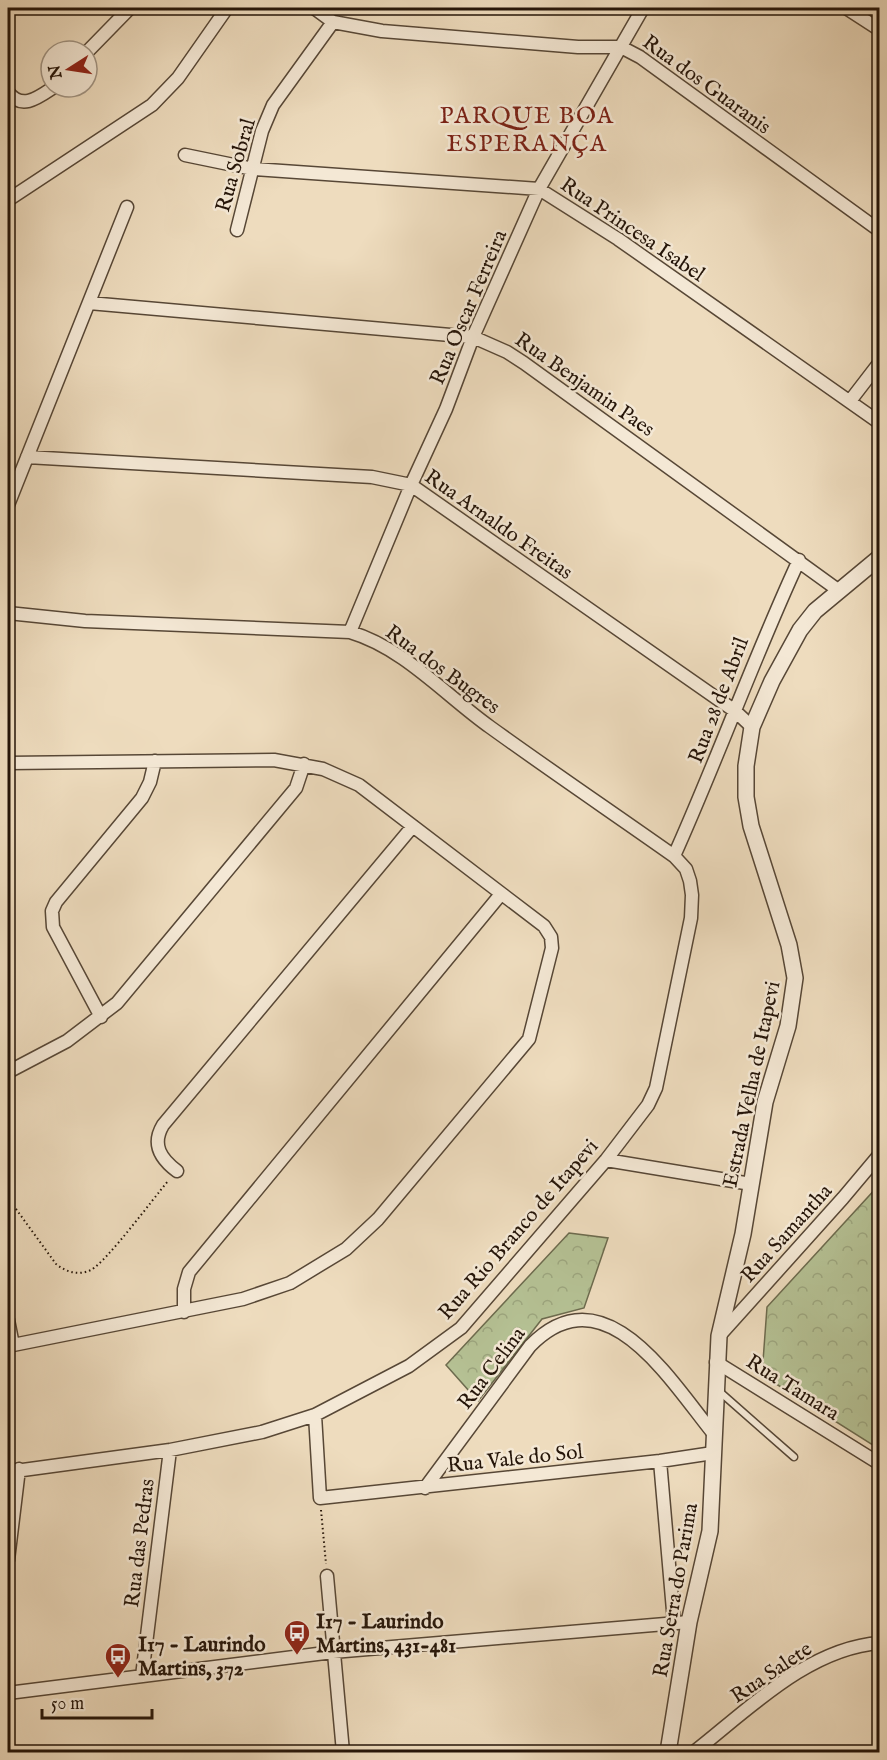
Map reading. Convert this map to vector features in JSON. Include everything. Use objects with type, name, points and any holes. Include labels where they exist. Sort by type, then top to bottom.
[{"type":"street","points":[[99,40],[130,8]]},
{"type":"street","points":[[8,200],[152,105],[178,78],[227,8]]},
{"type":"street","name":"Rua dos Guaranis","points":[[314,8],[333,22],[382,31],[578,47],[621,47],[640,57],[879,231]]},
{"type":"street","name":"Rua Oscar Ferreira","points":[[350,632],[411,485],[446,409],[473,337],[539,189],[643,8]]},
{"type":"street","points":[[846,8],[879,30]]},
{"type":"street","name":"Rua Sobral","points":[[237,230],[262,131],[273,105],[333,22]]},
{"type":"street","points":[[8,92],[18,101],[26,102],[39,95]]},
{"type":"street","name":"Rua Princesa Isabel","points":[[185,155],[253,169],[539,189],[618,239],[879,423]]},
{"type":"street","points":[[8,505],[127,207]]},
{"type":"street","name":"Rua Benjamin Paes","points":[[89,303],[473,337],[507,352],[524,363],[838,590]]},
{"type":"street","points":[[850,401],[879,362]]},
{"type":"street","name":"Rua Arnaldo Freitas","points":[[27,457],[372,477],[411,485],[735,711],[752,728]]},
{"type":"street","name":"Estrada Velha de Itapevi","points":[[716,1362],[719,1336],[743,1234],[765,1102],[788,1026],[795,978],[789,945],[751,826],[746,797],[746,766],[752,728],[772,681],[800,630],[838,590],[879,557]]},
{"type":"street","name":"Rua 28 de Abril","points":[[674,855],[719,755],[735,711],[799,560]]},
{"type":"street","name":"Rua dos Bugres","points":[[8,613],[85,621],[350,632],[366,637],[405,661],[488,726],[674,855]]},
{"type":"street","points":[[8,763],[267,760],[304,764],[341,776],[359,785],[544,926],[552,942],[552,953],[529,1039],[378,1220],[346,1249],[310,1273],[275,1289],[184,1312],[10,1345],[8,1320]]},
{"type":"street","points":[[101,1017],[53,927],[52,911],[56,902],[142,798],[156,762]]},
{"type":"street","points":[[8,1072],[67,1041],[101,1017],[131,987],[296,788],[304,764]]},
{"type":"street","points":[[177,1171],[160,1155],[158,1142],[163,1125],[413,826]]},
{"type":"street","name":"Rua Rio Branco de Itapevi","points":[[13,1470],[170,1450],[262,1432],[315,1415],[409,1366],[461,1328],[606,1160],[648,1105],[662,1069],[682,969],[692,895],[686,869],[674,855]]},
{"type":"street","points":[[184,1312],[184,1288],[189,1272],[501,894]]},
{"type":"street","name":"Rua Samantha","points":[[719,1336],[843,1198],[879,1154]]},
{"type":"street","points":[[606,1160],[751,1184]]},
{"type":"street","name":"Rua Celina","points":[[425,1488],[530,1346],[543,1332],[557,1324],[576,1320],[596,1323],[629,1335],[647,1351],[713,1433]]},
{"type":"street","name":"Rua Serra do Parima","points":[[668,1752],[682,1622],[710,1531],[716,1362]]},
{"type":"street","name":"Rua Tamara","points":[[716,1362],[879,1464]]},
{"type":"street","points":[[315,1415],[320,1498]]},
{"type":"street","name":"Rua das Pedras","points":[[142,1676],[170,1450]]},
{"type":"street","name":"Rua Vale do Sol","points":[[320,1498],[425,1488],[713,1453]]},
{"type":"street","points":[[8,1693],[333,1652],[682,1622],[660,1461]]},
{"type":"street","points":[[8,1560],[13,1470]]},
{"type":"street","points":[[327,1576],[342,1752]]},
{"type":"street","name":"Rua Salete","points":[[694,1752],[802,1670],[837,1651],[859,1645],[879,1644]]},
{"type":"lane","points":[[715,1389],[794,1457]]},
{"type":"path","points":[[8,1198],[56,1264],[66,1271],[85,1272],[97,1265],[177,1171]]},
{"type":"path","points":[[320,1498],[327,1576]]},
{"type":"green space","points":[[879,1185],[879,1449],[762,1375],[767,1307]]},
{"type":"green space","points":[[569,1233],[608,1238],[584,1308],[542,1319],[478,1401],[446,1365]]},
{"type":"place","name":"I17 - Laurindo Martins, 431-481","points":[[297,1656]]},
{"type":"place","name":"I17 - Laurindo Martins, 372","points":[[118,1679]]},
{"type":"district","name":"PARQUE BOA ESPERANÇA","points":[[527,129]]}]
